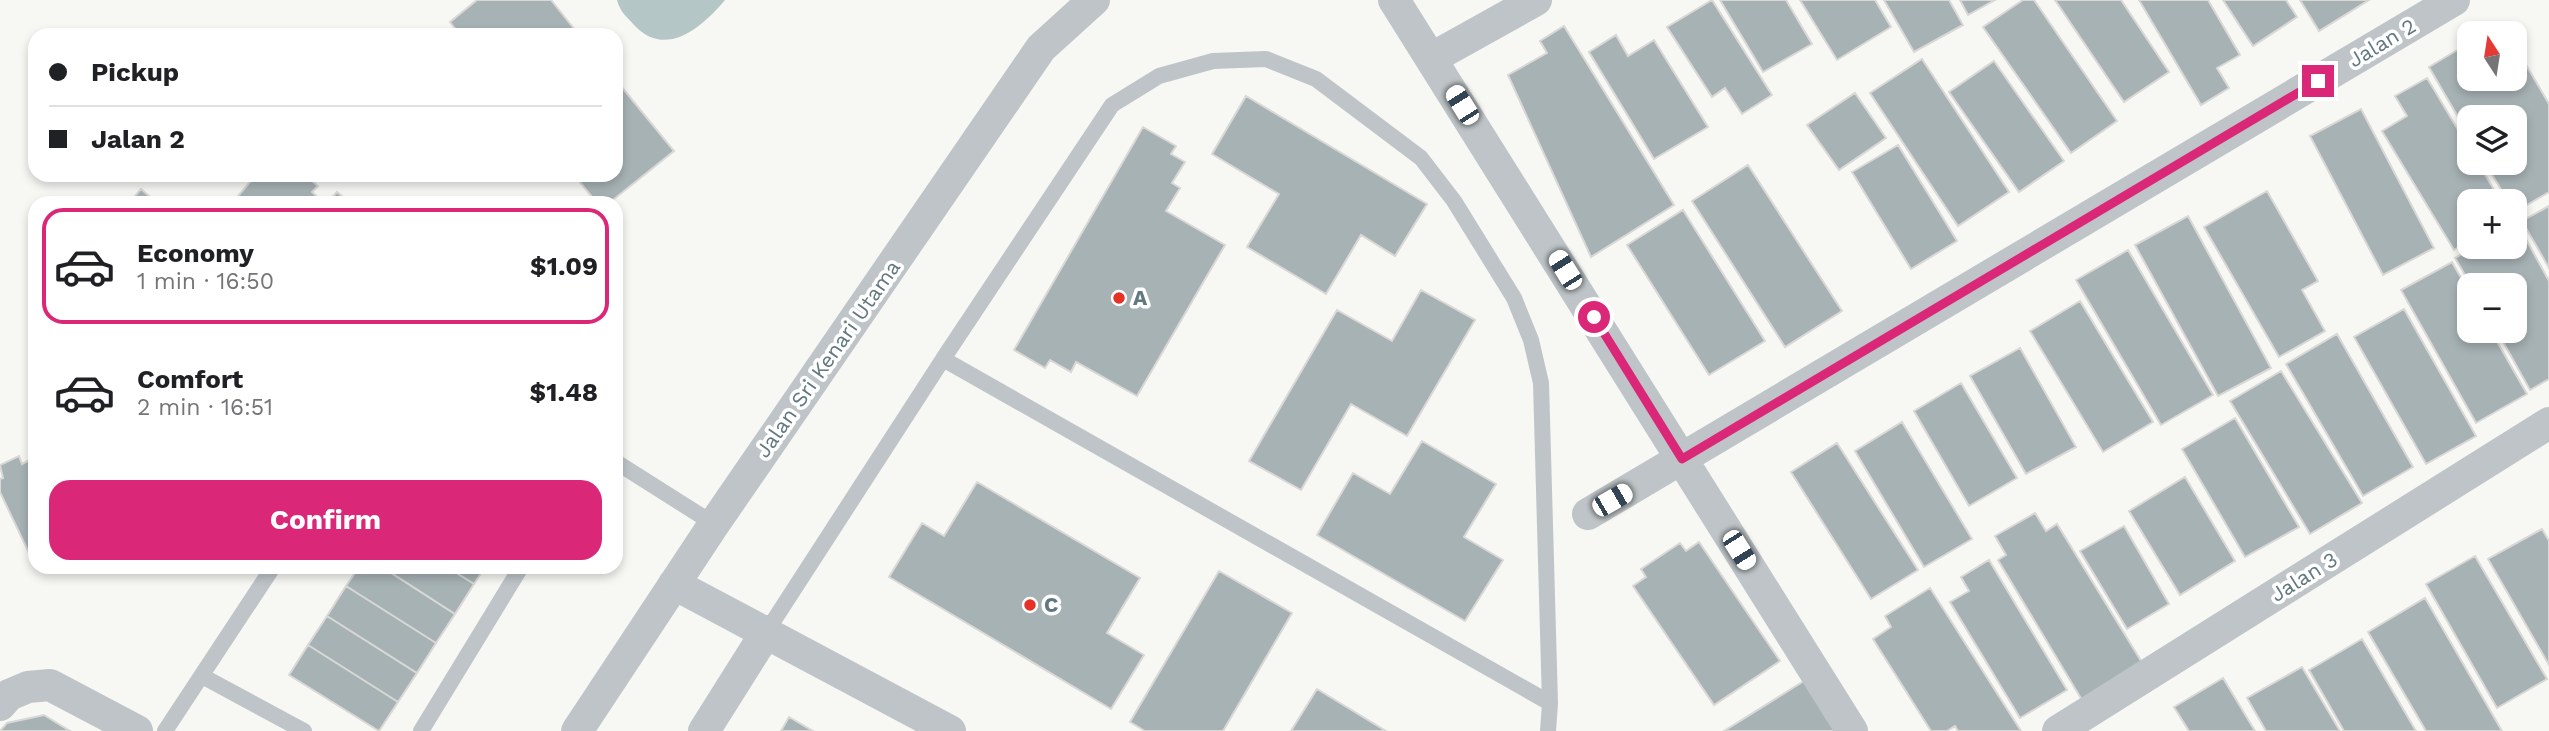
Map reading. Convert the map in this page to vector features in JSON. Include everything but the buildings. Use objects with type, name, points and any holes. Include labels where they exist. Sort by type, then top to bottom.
[{"type":"street","name":"Jalan Sri Kenari Utama","points":[[577,731],[714,524],[1041,48],[1094,0]]},
{"type":"street","points":[[1394,0],[1852,731]]},
{"type":"street","points":[[1432,58],[1536,0]]},
{"type":"street","name":"Jalan 2","points":[[1588,514],[2454,0]]},
{"type":"street","name":"Jalan 3","points":[[2058,731],[2549,423]]},
{"type":"street","points":[[674,583],[950,731]]},
{"type":"street","points":[[704,731],[767,631]]},
{"type":"street","points":[[0,705],[9,695],[28,687],[50,685],[138,731]]},
{"type":"lane","points":[[767,631],[1112,105],[1159,76],[1213,61],[1266,60],[1316,79],[1421,158],[1454,201],[1514,298],[1531,340],[1541,383],[1550,703],[1548,731]]},
{"type":"lane","points":[[943,359],[1550,703]]},
{"type":"lane","points":[[623,466],[714,524]]},
{"type":"lane","points":[[165,731],[268,574]]},
{"type":"lane","points":[[421,731],[517,574]]},
{"type":"lane","points":[[202,676],[304,731]]},
{"type":"shaded area","points":[[617,0],[725,0],[706,20],[684,35],[659,40],[635,26],[622,11]]},
{"type":"place","name":"A","points":[[1119,298]]},
{"type":"place","name":"C","points":[[1030,605]]},
{"type":"route","points":[[1594,317],[1682,459],[2318,81]]}]
